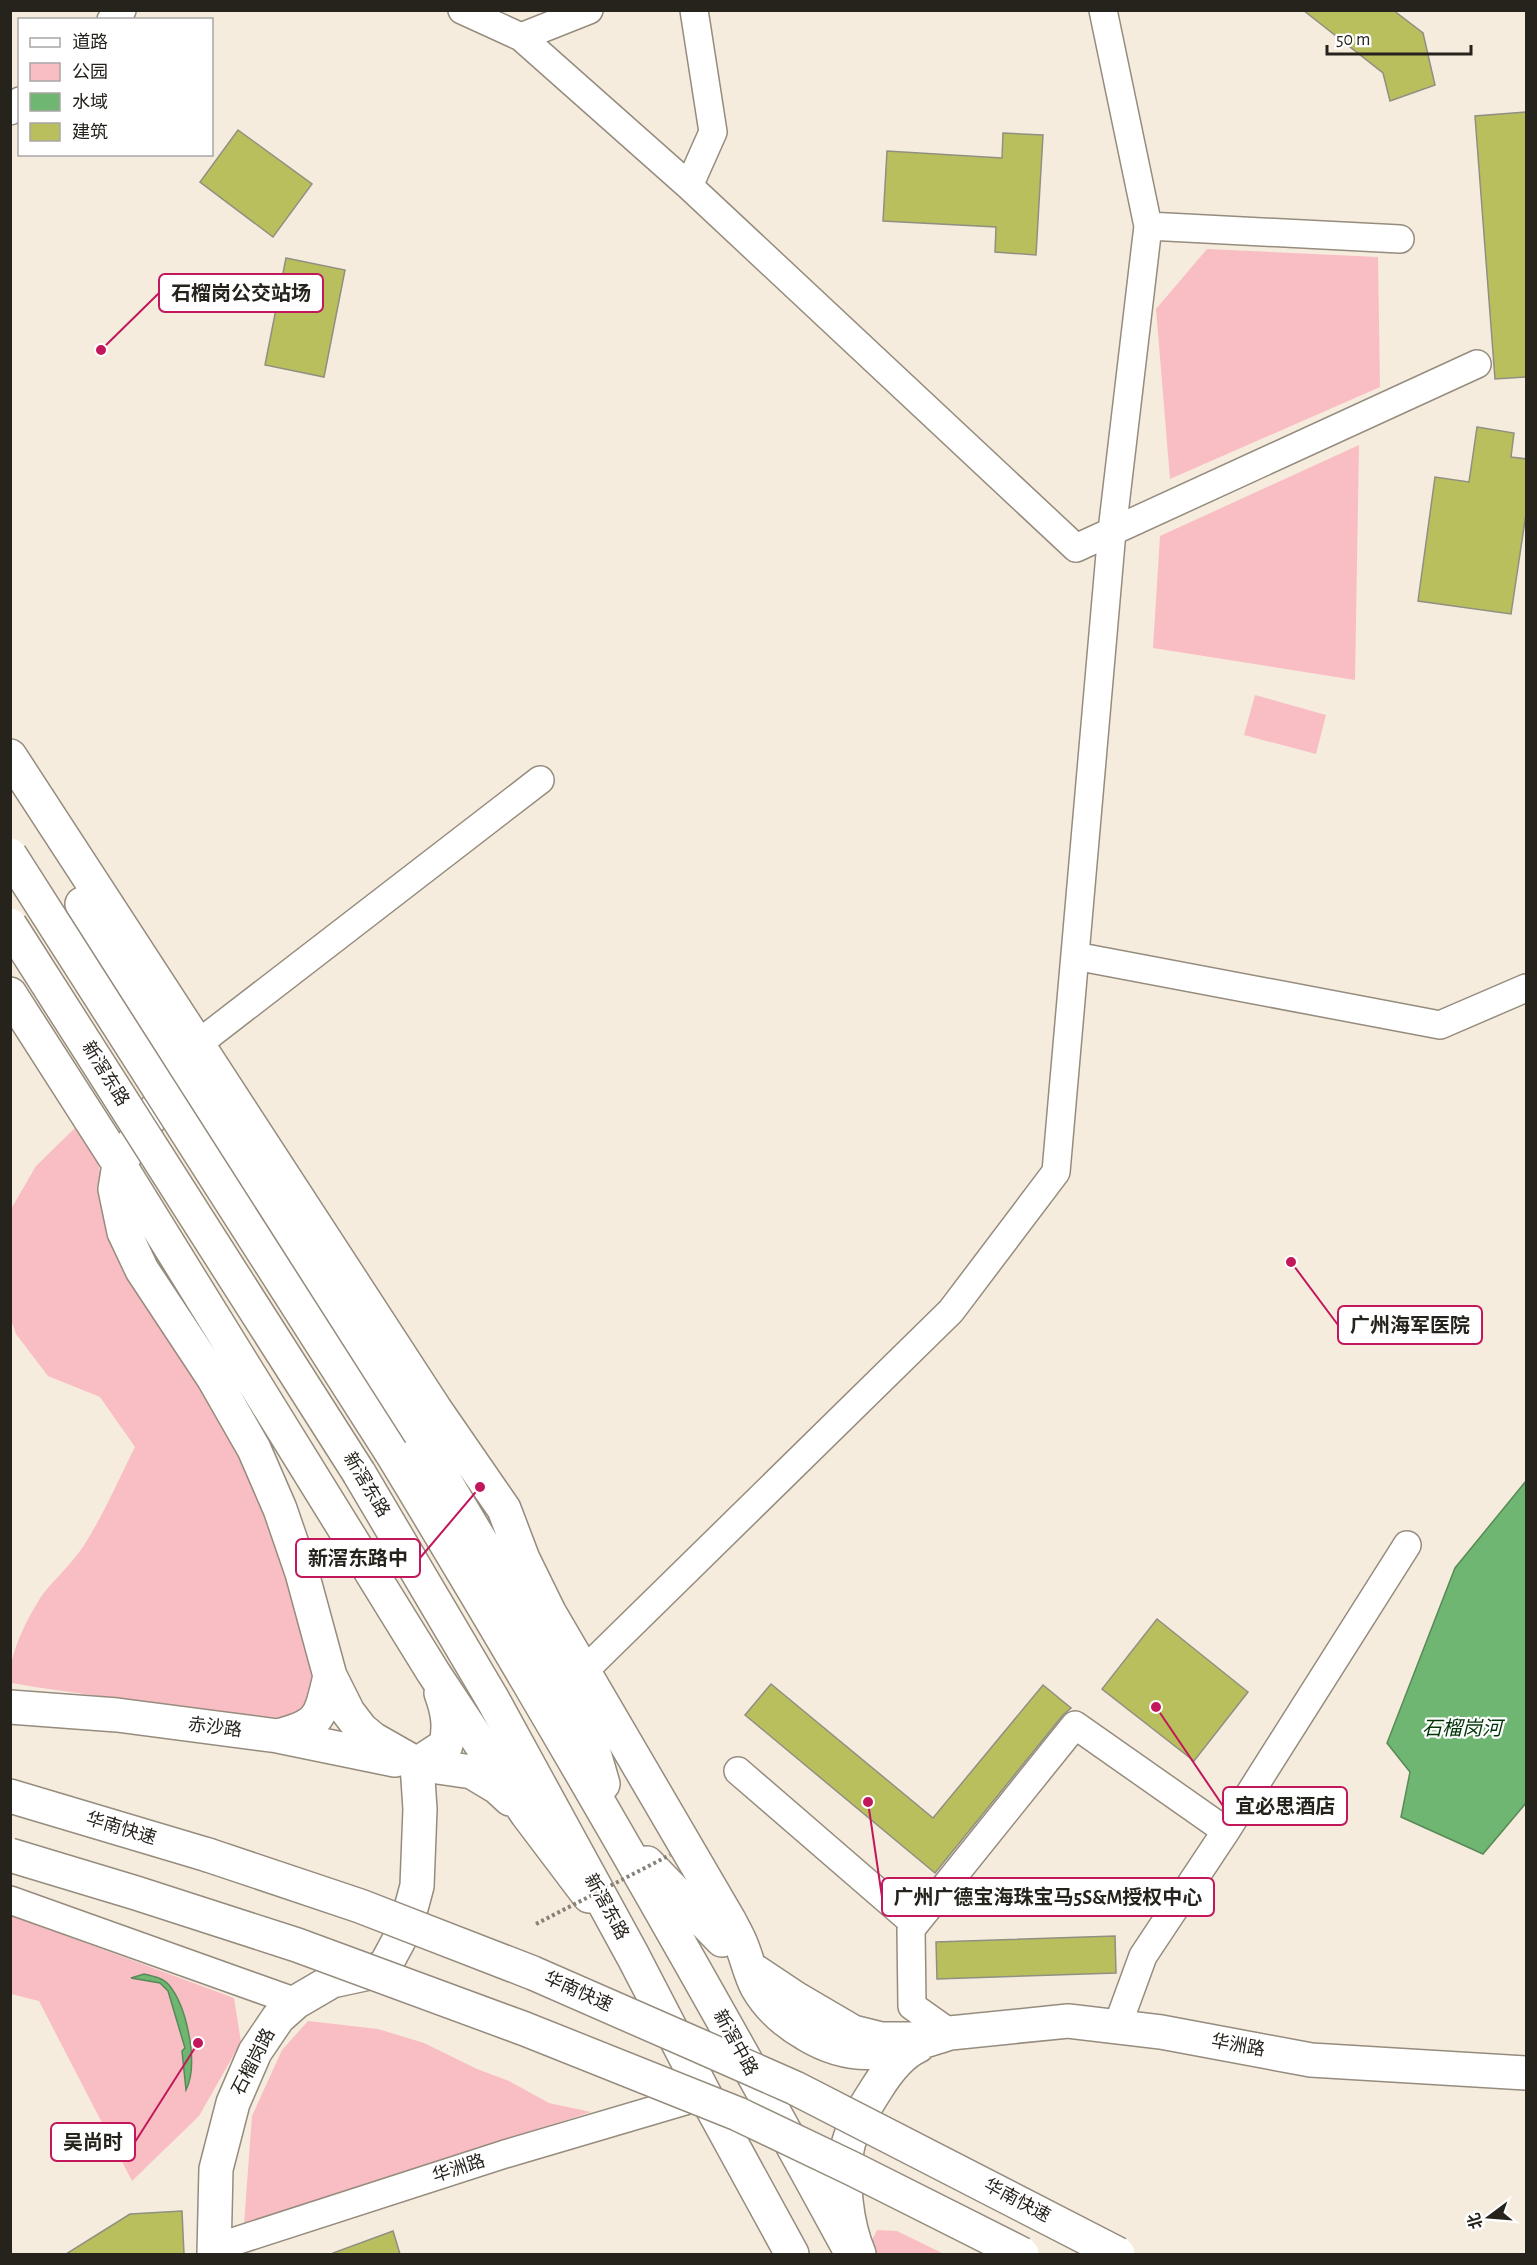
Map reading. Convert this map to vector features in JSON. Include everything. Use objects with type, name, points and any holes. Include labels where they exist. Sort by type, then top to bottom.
[{"type":"main road","points":[[10,756],[192,1055],[499,1501],[534,1582],[729,1920],[749,1966]]},
{"type":"main road","points":[[10,793],[155,1021],[192,1055],[238,1149],[378,1370],[582,1711],[617,1833],[749,1966],[795,1998],[853,2032],[881,2038],[911,2039],[950,2033]]},
{"type":"main road","name":"新滘东路","points":[[10,855],[391,1452],[514,1654],[617,1833]]},
{"type":"main road","name":"新滘东路","points":[[10,925],[359,1473],[493,1700],[633,1956],[705,2095]]},
{"type":"main road","points":[[10,994],[160,1229],[434,1672],[527,1814],[633,1956]]},
{"type":"main road","points":[[73,1092],[97,1104],[110,1107],[127,1107],[139,1101],[149,1092],[157,1079],[161,1066],[162,1055],[155,1021]]},
{"type":"main road","points":[[192,1055],[119,1164],[115,1189],[124,1232],[142,1270],[214,1379],[254,1449],[280,1509],[302,1573],[330,1676],[348,1712],[361,1729],[373,1739],[417,1764],[436,1754],[446,1745],[450,1728],[434,1672]]},
{"type":"main road","points":[[160,1229],[150,1205],[146,1187],[153,1155],[163,1146],[182,1137],[210,1139],[238,1149]]},
{"type":"main road","points":[[278,1736],[302,1730],[315,1720],[322,1709],[330,1676]]},
{"type":"main road","name":"赤沙路","points":[[10,1707],[117,1715],[278,1736],[417,1764],[472,1772],[497,1787],[527,1814]]},
{"type":"main road","name":"石榴岗路","points":[[214,2251],[216,2169],[233,2103],[255,2052],[278,2018],[296,2002],[332,1981],[369,1973],[385,1966],[410,1912],[417,1886],[420,1809],[417,1764]]},
{"type":"main road","name":"华南快速","points":[[10,1796],[208,1855],[371,1910],[533,1972],[795,2088],[1118,2254]]},
{"type":"main road","name":"新滘中路","points":[[617,1833],[852,2254]]},
{"type":"main road","points":[[10,1855],[297,1945],[557,2042],[738,2114],[1022,2254]]},
{"type":"main road","name":"华洲路","points":[[950,2033],[1068,2021],[1161,2032],[1311,2060],[1527,2073]]},
{"type":"main road","points":[[859,2254],[855,2246],[845,2191],[847,2148],[855,2128],[863,2109],[890,2068],[914,2048],[950,2033]]},
{"type":"main road","points":[[705,2095],[792,2254]]},
{"type":"street","points":[[462,10],[521,37],[688,186],[1076,548],[1477,364]]},
{"type":"street","points":[[521,37],[589,10]]},
{"type":"street","points":[[688,186],[713,132],[694,10]]},
{"type":"street","points":[[585,1670],[951,1311],[1056,1172],[1112,531],[1148,226],[1103,10]]},
{"type":"street","points":[[1148,226],[1400,240]]},
{"type":"street","points":[[192,1055],[540,780]]},
{"type":"street","points":[[1075,956],[1440,1025],[1527,988]]},
{"type":"street","points":[[1117,2027],[1143,1956],[1226,1831],[1407,1545]]},
{"type":"street","points":[[950,2033],[912,2006],[911,1929],[1075,1725],[1226,1831]]},
{"type":"street","points":[[738,1772],[915,1924]]},
{"type":"street","points":[[10,1900],[296,2002]]},
{"type":"street","name":"华洲路","points":[[214,2251],[505,2154],[705,2095]]},
{"type":"path","points":[[536,1924],[670,1855]]},
{"type":"green space","points":[[1207,249],[1378,257],[1380,387],[1170,479],[1156,309]]},
{"type":"green space","points":[[1359,445],[1355,680],[1153,648],[1160,536]]},
{"type":"green space","points":[[1255,695],[1326,715],[1316,754],[1244,735]]},
{"type":"green space","points":[[82,1121],[95,1141],[103,1193],[163,1318],[272,1516],[315,1669],[311,1695],[291,1720],[246,1717],[12,1683],[12,1662],[15,1650],[32,1613],[43,1594],[84,1545],[135,1447],[100,1397],[48,1376],[16,1334],[11,1320],[11,1209],[36,1166]]},
{"type":"green space","points":[[10,1915],[234,1998],[241,2042],[199,2116],[132,2181],[39,2001],[11,1994]]},
{"type":"green space","points":[[308,2021],[378,2029],[424,2043],[477,2069],[509,2081],[549,2103],[591,2112],[244,2224],[252,2116],[282,2050]]},
{"type":"green space","points":[[877,2230],[897,2231],[944,2254],[875,2254],[871,2242]]},
{"type":"water","name":"石榴岗河","points":[[1526,1481],[1526,1803],[1483,1854],[1401,1817],[1410,1772],[1387,1743],[1455,1568]]},
{"type":"water","points":[[144,1974],[167,1983],[181,2007],[191,2051],[190,2079],[186,2090],[182,2051],[185,2048],[168,1991],[160,1983],[131,1978]]},
{"type":"building","points":[[1303,10],[1393,10],[1423,33],[1435,85],[1390,101],[1383,73]]},
{"type":"building","points":[[1527,112],[1527,377],[1495,379],[1475,116]]},
{"type":"building","points":[[238,130],[312,184],[273,237],[200,182]]},
{"type":"building","points":[[1003,133],[1043,135],[1036,255],[995,252],[996,227],[883,221],[887,151],[1002,158]]},
{"type":"building","points":[[286,258],[345,270],[324,377],[265,365]]},
{"type":"building","points":[[1477,427],[1514,433],[1511,457],[1527,459],[1527,507],[1511,614],[1418,601],[1435,477],[1469,482]]},
{"type":"building","points":[[1157,1619],[1248,1692],[1194,1761],[1102,1689]]},
{"type":"building","points":[[771,1684],[933,1818],[1043,1685],[1071,1708],[935,1873],[745,1715]]},
{"type":"building","points":[[1115,1936],[1116,1973],[937,1979],[936,1942]]},
{"type":"building","points":[[182,2211],[184,2254],[66,2254],[130,2214]]},
{"type":"building","points":[[393,2231],[400,2254],[333,2254],[333,2253]]},
{"type":"place","name":"石榴岗公交站场","points":[[101,350]]},
{"type":"place","name":"广州海军医院","points":[[1291,1262]]},
{"type":"place","name":"新滘东路中","points":[[480,1487]]},
{"type":"place","name":"宜必思酒店","points":[[1156,1707]]},
{"type":"place","name":"广州广德宝海珠宝马5S&M授权中心","points":[[868,1802]]},
{"type":"place","name":"吴尚时","points":[[198,2043]]}]
